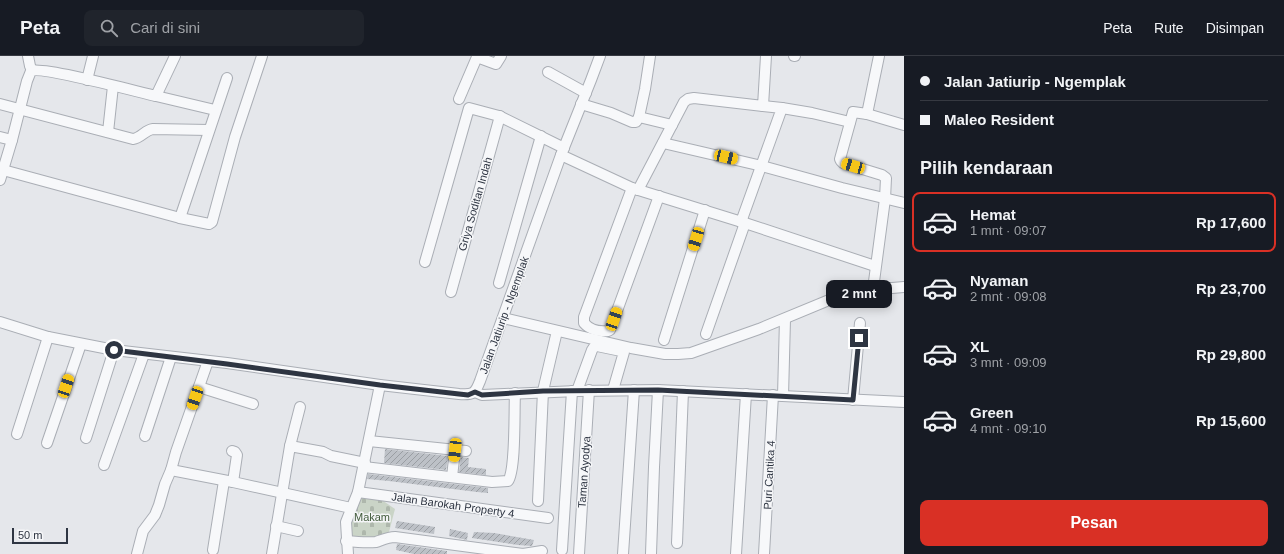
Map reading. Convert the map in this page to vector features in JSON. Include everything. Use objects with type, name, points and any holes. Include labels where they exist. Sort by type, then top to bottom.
[{"type":"street","points":[[28,56],[32,70]]},
{"type":"street","points":[[88,80],[93,56]]},
{"type":"street","points":[[156,96],[174,56]]},
{"type":"street","points":[[32,70],[27,80],[2,175],[210,224],[212,222],[235,137],[262,56]]},
{"type":"street","points":[[459,99],[476,56],[496,64],[501,56]]},
{"type":"street","name":"Jalan Jatiurip - Ngemplak","points":[[475,392],[562,152],[600,56]]},
{"type":"street","points":[[581,104],[611,113],[632,122],[636,122],[639,117],[645,89],[650,56]]},
{"type":"street","points":[[763,106],[766,56]]},
{"type":"street","points":[[867,114],[879,56]]},
{"type":"street","points":[[32,70],[88,80],[215,110]]},
{"type":"street","points":[[548,72],[586,93]]},
{"type":"street","points":[[180,218],[227,78]]},
{"type":"street","points":[[108,132],[113,86]]},
{"type":"street","points":[[659,196],[610,330],[605,332],[588,328],[584,323],[584,317],[635,189],[663,143],[684,102],[688,99],[694,98],[782,108],[850,122]]},
{"type":"street","points":[[0,104],[134,139],[151,129],[209,130]]},
{"type":"street","points":[[425,262],[469,108],[500,116],[540,136],[562,152],[635,189],[743,222],[875,266]]},
{"type":"street","points":[[706,334],[782,108]]},
{"type":"street","points":[[873,286],[885,199],[886,178],[885,176],[841,162],[842,152],[853,112],[867,114],[904,125]]},
{"type":"street","name":"Griya Soditan Indah","points":[[450,292],[500,116]]},
{"type":"street","points":[[639,117],[672,125]]},
{"type":"street","points":[[500,283],[540,136]]},
{"type":"street","points":[[0,137],[12,140]]},
{"type":"street","points":[[663,143],[762,166],[904,203]]},
{"type":"street","points":[[664,340],[705,210]]},
{"type":"street","points":[[505,312],[557,331],[631,348],[665,354],[678,354],[691,352],[785,319],[846,294],[873,286],[904,287]]},
{"type":"street","name":"Puri Cantika 4","points":[[764,554],[785,319]]},
{"type":"street","points":[[0,322],[80,344],[114,350],[468,395],[475,392],[482,395],[543,391],[658,390],[904,402]]},
{"type":"street","points":[[853,400],[860,323]]},
{"type":"street","points":[[538,501],[543,391],[557,331]]},
{"type":"street","points":[[17,434],[48,336]]},
{"type":"street","points":[[47,443],[80,344]]},
{"type":"street","points":[[562,550],[574,391],[594,347],[597,346],[621,350],[624,352],[613,390]]},
{"type":"street","points":[[86,438],[114,350]]},
{"type":"street","points":[[104,465],[144,354]]},
{"type":"street","points":[[145,436],[171,357]]},
{"type":"street","points":[[136,554],[143,531],[155,515],[208,361]]},
{"type":"street","points":[[348,554],[346,522],[358,492],[370,441],[380,385]]},
{"type":"street","points":[[199,387],[253,404]]},
{"type":"street","name":"Taman Ayodya","points":[[579,554],[589,390]]},
{"type":"street","points":[[623,554],[634,390]]},
{"type":"street","points":[[651,554],[658,390]]},
{"type":"street","points":[[677,543],[683,391]]},
{"type":"street","points":[[290,446],[323,452],[331,456],[364,465],[452,477],[498,482],[508,481],[511,477],[515,393]]},
{"type":"street","points":[[736,554],[746,394]]},
{"type":"street","points":[[272,554],[290,446],[300,407]]},
{"type":"street","points":[[370,441],[466,451]]},
{"type":"street","points":[[452,477],[455,450]]},
{"type":"street","points":[[213,550],[228,481],[237,455],[232,451]]},
{"type":"street","points":[[171,470],[351,508]]},
{"type":"street","name":"Jalan Barokah Property 4","points":[[358,492],[548,518]]},
{"type":"street","points":[[276,526],[298,531]]},
{"type":"street","points":[[346,541],[370,542],[395,537],[523,554],[542,550]]},
{"type":"green space","name":"Makam","points":[[361,496],[379,498],[395,509],[389,532],[370,538],[349,536],[349,526]]},
{"type":"building","points":[[385,449],[448,456],[446,470],[384,463]]},
{"type":"building","points":[[461,457],[469,458],[468,467],[486,469],[486,475],[459,472]]},
{"type":"building","points":[[368,474],[488,488],[488,493],[367,479]]},
{"type":"building","points":[[397,521],[435,527],[434,534],[395,528]]},
{"type":"building","points":[[450,529],[468,533],[467,540],[449,536]]},
{"type":"building","points":[[474,532],[494,533],[534,540],[532,546],[518,545],[472,538]]},
{"type":"building","points":[[397,544],[447,551],[447,554],[414,554],[396,550]]},
{"type":"route","points":[[114,350],[468,395],[475,392],[482,395],[543,391],[658,390],[853,400],[859,338]]}]
